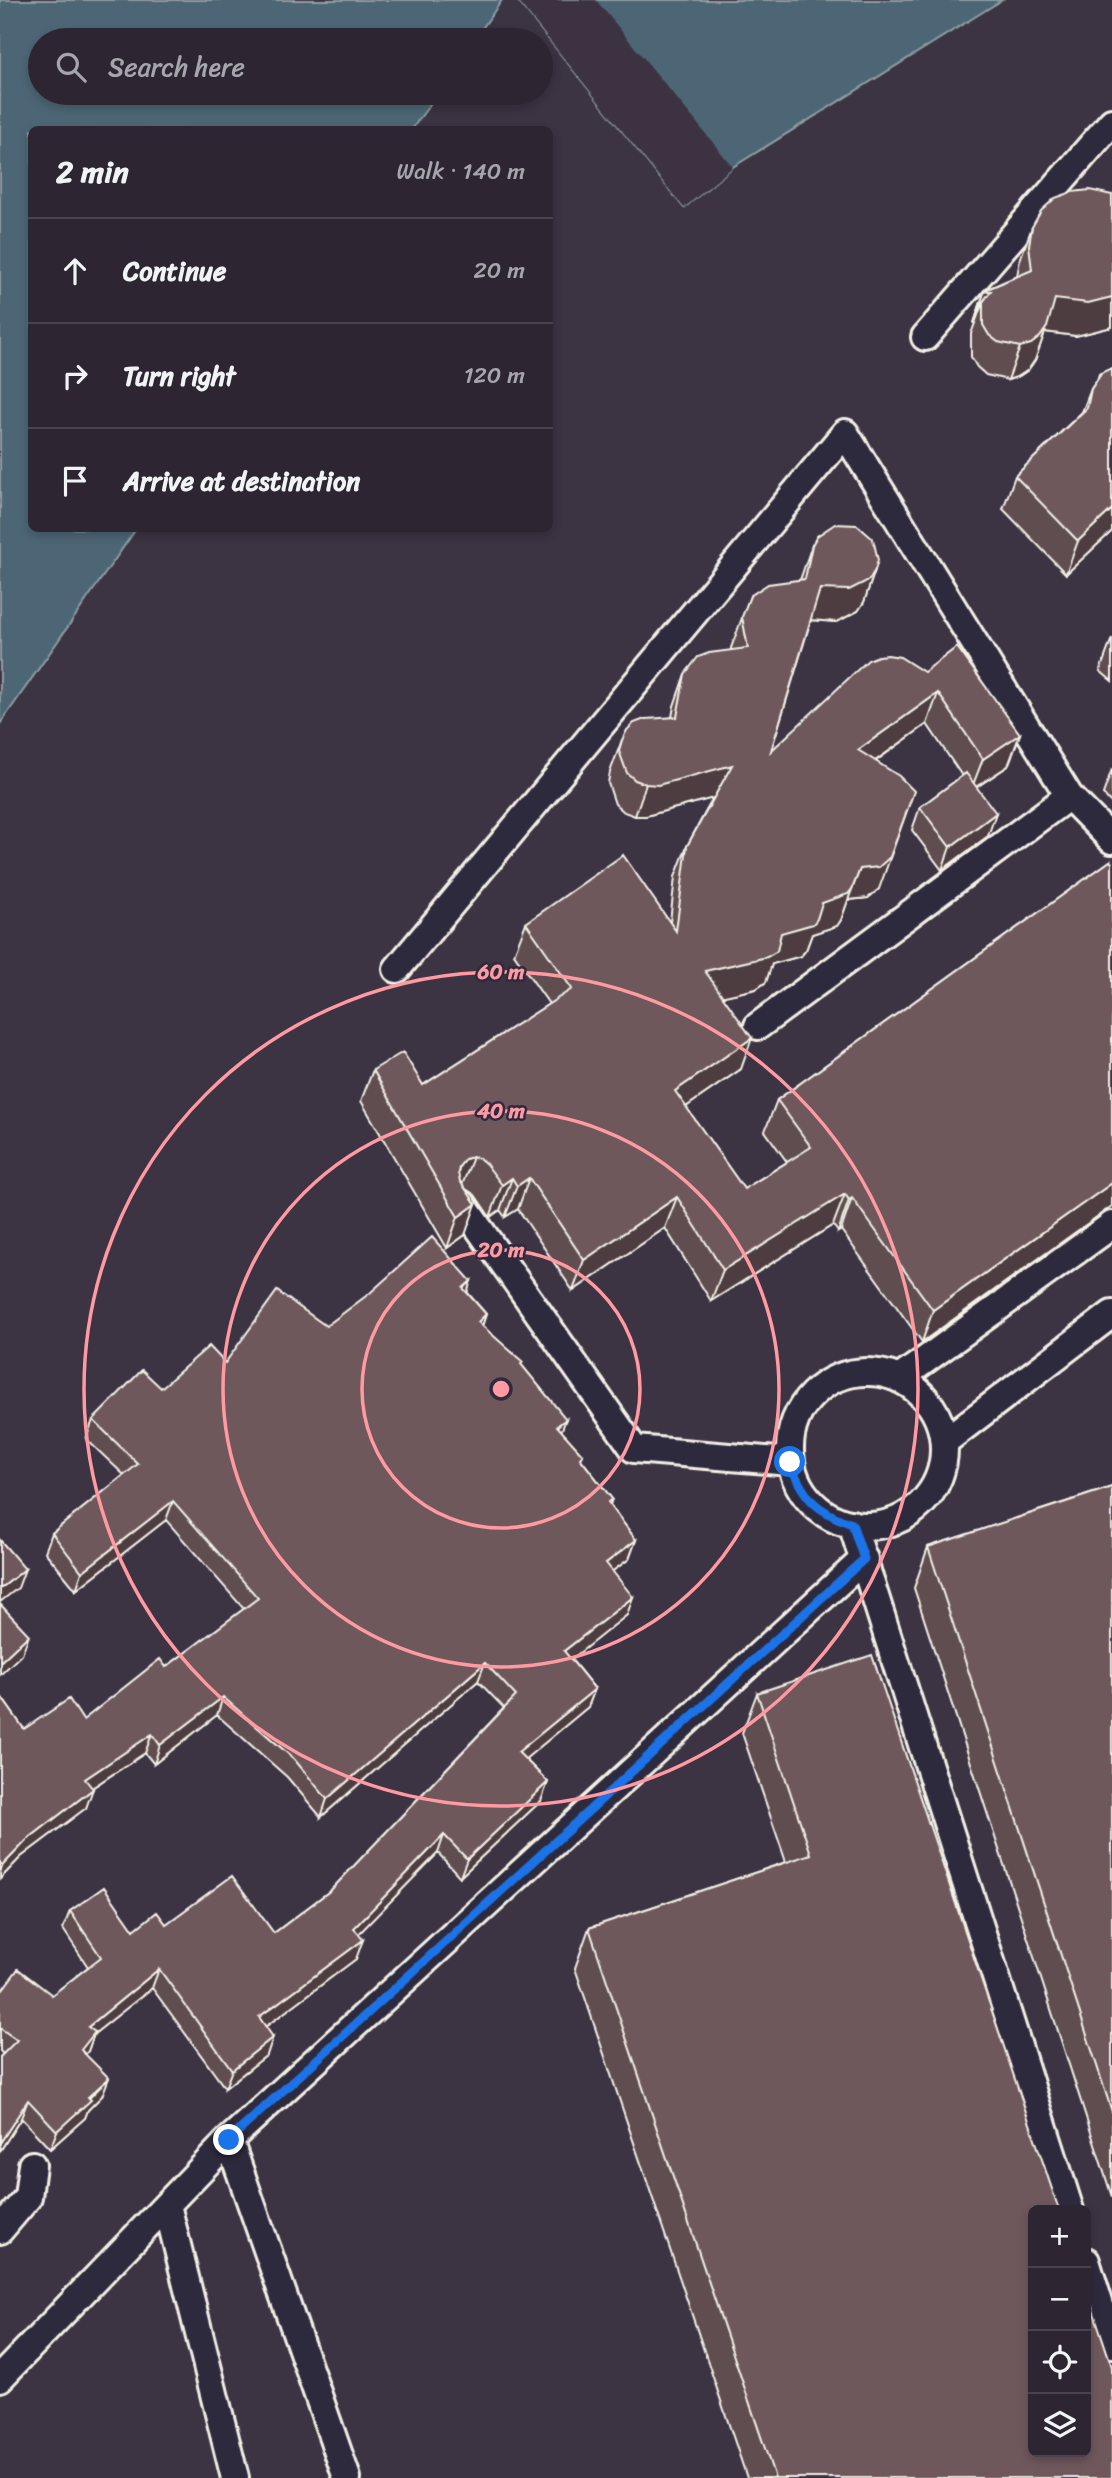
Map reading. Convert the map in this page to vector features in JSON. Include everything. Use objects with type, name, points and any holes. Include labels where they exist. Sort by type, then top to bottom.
[{"type":"lane","points":[[925,337],[1112,122]]},
{"type":"lane","points":[[397,969],[845,433],[1069,796],[1112,840]]},
{"type":"lane","points":[[758,1026],[1069,796]]},
{"type":"lane","points":[[462,1204],[634,1449],[790,1462]]},
{"type":"lane","points":[[899,1379],[1112,1225]]},
{"type":"lane","points":[[944,1442],[1112,1314]]},
{"type":"lane","points":[[852,1373],[876,1373],[899,1379],[916,1389],[930,1404],[939,1422],[944,1442],[942,1465],[934,1488],[918,1506],[899,1519],[876,1525],[852,1524],[830,1516],[811,1502],[798,1483],[790,1462],[790,1438],[798,1415],[811,1395],[830,1382],[852,1373]]},
{"type":"lane","points":[[852,1524],[1068,2205]]},
{"type":"lane","points":[[0,2378],[229,2140],[864,1559]]},
{"type":"lane","points":[[229,2140],[347,2478]]},
{"type":"lane","points":[[0,2230],[28,2197],[32,2165]]},
{"type":"lane","points":[[167,2205],[235,2478]]},
{"type":"lane","points":[[1088,2268],[1112,2344]]},
{"type":"water","points":[[0,0],[502,0],[482,28],[28,28],[28,105],[429,105],[414,126],[28,126],[28,532],[134,532],[0,724]]},
{"type":"water","points":[[517,0],[1002,0],[733,167],[684,208],[553,45],[553,28],[539,28]]},
{"type":"pier","points":[[517,0],[596,0],[733,167],[684,208],[553,45],[553,28],[539,28]]},
{"type":"building","points":[[1090,190],[1112,195],[1112,297],[1088,303],[1055,299],[1047,327],[1031,344],[1020,347],[998,342],[989,335],[983,325],[983,302],[991,291],[985,290],[1032,270],[1029,245],[1032,227],[1041,211],[1055,198]]},
{"type":"building","points":[[1112,368],[1112,509],[1078,541],[1015,476],[1087,408],[1091,389],[1099,374]]},
{"type":"building","points":[[835,524],[857,525],[873,539],[878,560],[869,580],[849,590],[820,589],[771,751],[868,660],[888,655],[900,657],[924,672],[957,647],[1020,734],[983,759],[938,693],[858,750],[899,776],[914,791],[890,857],[879,867],[860,869],[848,894],[822,903],[813,924],[781,933],[777,951],[767,957],[705,971],[752,1038],[675,1091],[744,1189],[811,1147],[777,1100],[1110,861],[1112,863],[1112,1183],[933,1310],[852,1198],[849,1200],[845,1194],[723,1270],[677,1197],[584,1260],[529,1178],[517,1186],[512,1178],[502,1185],[486,1164],[473,1157],[465,1159],[458,1173],[460,1181],[476,1204],[458,1217],[373,1070],[403,1052],[423,1085],[572,989],[526,923],[623,855],[676,931],[687,846],[732,765],[658,785],[646,784],[627,773],[619,751],[622,740],[634,723],[645,719],[677,717],[685,674],[698,657],[748,648],[742,617],[750,596],[768,584],[805,579],[812,545],[817,536]]},
{"type":"building","points":[[966,773],[996,813],[950,847],[920,807]]},
{"type":"building","points":[[432,1237],[471,1281],[463,1288],[486,1314],[478,1322],[523,1362],[521,1364],[566,1419],[557,1426],[583,1455],[580,1458],[612,1499],[608,1502],[636,1540],[606,1563],[633,1597],[564,1651],[595,1689],[518,1752],[548,1782],[467,1859],[444,1835],[354,1928],[363,1940],[259,2017],[273,2037],[232,2070],[159,1969],[88,2027],[95,2032],[81,2050],[109,2078],[88,2097],[91,2100],[57,2131],[28,2100],[0,2143],[0,2057],[17,2040],[0,2028],[0,1993],[18,1969],[52,1995],[101,1957],[70,1911],[104,1887],[134,1930],[157,1912],[166,1924],[232,1876],[274,1933],[331,1890],[516,1696],[485,1663],[327,1799],[294,1759],[223,1697],[160,1745],[152,1734],[85,1779],[93,1789],[28,1839],[3,1865],[0,1863],[0,1695],[24,1729],[69,1699],[83,1720],[160,1659],[166,1667],[258,1598],[173,1501],[82,1572],[52,1533],[138,1464],[93,1420],[142,1370],[161,1388],[209,1346],[225,1363],[277,1291],[326,1326],[370,1293]]},
{"type":"building","points":[[1112,1487],[1112,2112],[928,1547]]},
{"type":"building","points":[[0,1540],[25,1569],[0,1589]]},
{"type":"building","points":[[0,1604],[29,1635],[0,1662]]},
{"type":"building","points":[[872,1655],[1057,2205],[1028,2205],[1028,2457],[1091,2457],[1091,2304],[1112,2367],[1112,2478],[775,2478],[589,1928],[811,1854],[757,1693]]},
{"type":"route","points":[[229,2140],[864,1559],[852,1524],[830,1516],[811,1502],[798,1483],[790,1462]]}]
